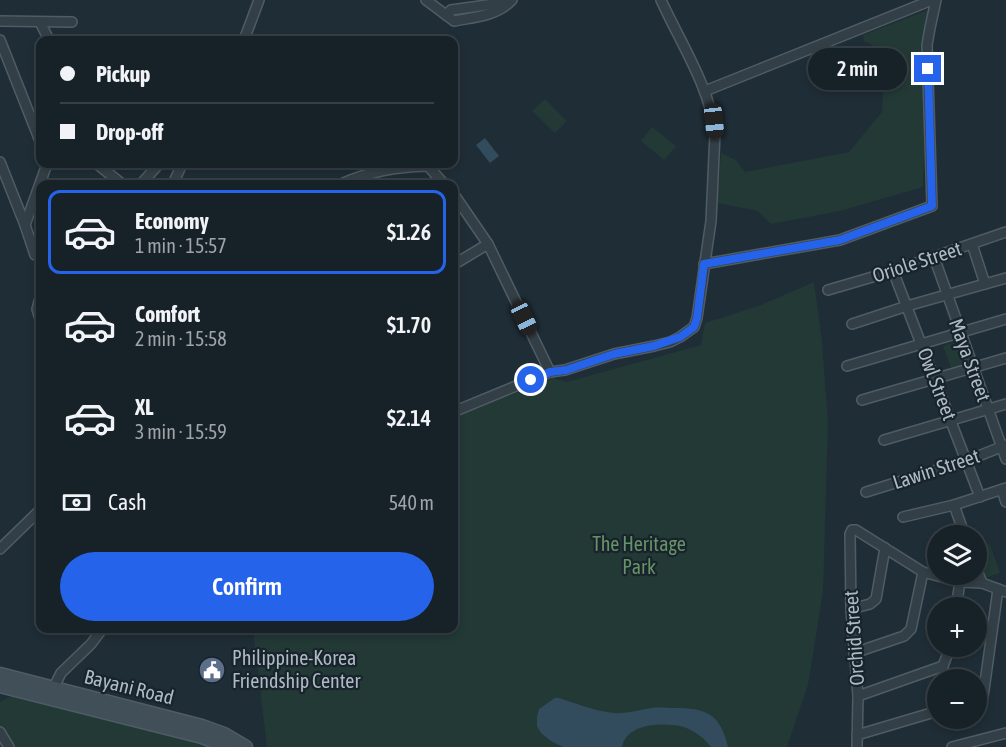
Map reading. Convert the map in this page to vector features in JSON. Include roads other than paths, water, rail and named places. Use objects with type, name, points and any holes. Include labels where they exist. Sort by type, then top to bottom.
[{"type":"main road","name":"Bayani Road","points":[[0,674],[52,693],[202,737],[226,747]]},
{"type":"main road","name":"Bayani Road","points":[[1,687],[52,693],[202,726],[224,734],[246,747]]},
{"type":"street","points":[[246,36],[259,0]]},
{"type":"street","points":[[426,0],[454,21],[494,13],[505,8],[512,0]]},
{"type":"street","points":[[446,15],[451,10],[506,0]]},
{"type":"street","points":[[458,410],[550,372],[566,370],[614,354],[670,342],[694,327],[711,220],[714,121],[705,91],[661,0]]},
{"type":"street","points":[[704,264],[840,240],[932,206],[927,45],[934,0],[705,91]]},
{"type":"street","points":[[0,21],[72,22]]},
{"type":"street","points":[[40,21],[47,36]]},
{"type":"street","points":[[0,40],[36,131]]},
{"type":"street","points":[[0,162],[26,225],[35,255]]},
{"type":"street","points":[[102,168],[117,180]]},
{"type":"street","points":[[145,180],[155,168]]},
{"type":"street","points":[[353,180],[382,170],[399,168]]},
{"type":"street","points":[[430,168],[440,180]]},
{"type":"street","points":[[26,225],[36,196]]},
{"type":"street","points":[[458,201],[488,244],[550,372]]},
{"type":"street","name":"Oriole Street","points":[[828,290],[1006,232]]},
{"type":"street","points":[[458,262],[488,244]]},
{"type":"street","points":[[972,244],[985,284]]},
{"type":"street","name":"Maya Street","points":[[934,257],[988,409],[1004,446],[1006,459]]},
{"type":"street","name":"Owl Street","points":[[893,270],[980,497]]},
{"type":"street","name":"Maya Street","points":[[852,324],[1006,278]]},
{"type":"street","points":[[847,366],[1006,319]]},
{"type":"street","points":[[862,400],[1006,358]]},
{"type":"street","points":[[884,440],[1006,404]]},
{"type":"street","name":"Lawin Street","points":[[866,492],[966,461],[1004,446]]},
{"type":"street","points":[[903,518],[1004,489],[1006,502]]},
{"type":"street","points":[[954,505],[961,525]]},
{"type":"street","points":[[0,549],[36,514]]},
{"type":"street","name":"Orchid Street","points":[[857,747],[858,696],[851,609],[850,534],[852,530],[856,530],[885,548]]},
{"type":"street","points":[[851,609],[870,604],[876,599],[885,548],[927,573]]},
{"type":"street","points":[[854,653],[904,636],[911,628],[923,572]]},
{"type":"street","points":[[987,585],[1002,591],[987,670]]},
{"type":"street","points":[[52,693],[61,673],[99,633]]},
{"type":"street","points":[[858,696],[942,666],[946,657]]},
{"type":"street","points":[[857,735],[927,714]]},
{"type":"street","points":[[0,732],[9,747]]},
{"type":"street","points":[[954,747],[987,742],[1006,733]]},
{"type":"water","points":[[485,138],[499,156],[490,163],[476,145]]},
{"type":"water","points":[[555,698],[614,713],[651,708],[685,708],[703,711],[716,720],[721,727],[728,747],[711,747],[704,739],[690,730],[667,724],[651,725],[635,730],[629,734],[622,747],[563,747],[541,733],[537,726],[539,709]]},
{"type":"place","name":"Philippine-Korea Friendship Center","points":[[212,670]]},
{"type":"park label","name":"The Heritage Park","points":[[639,556]]}]
